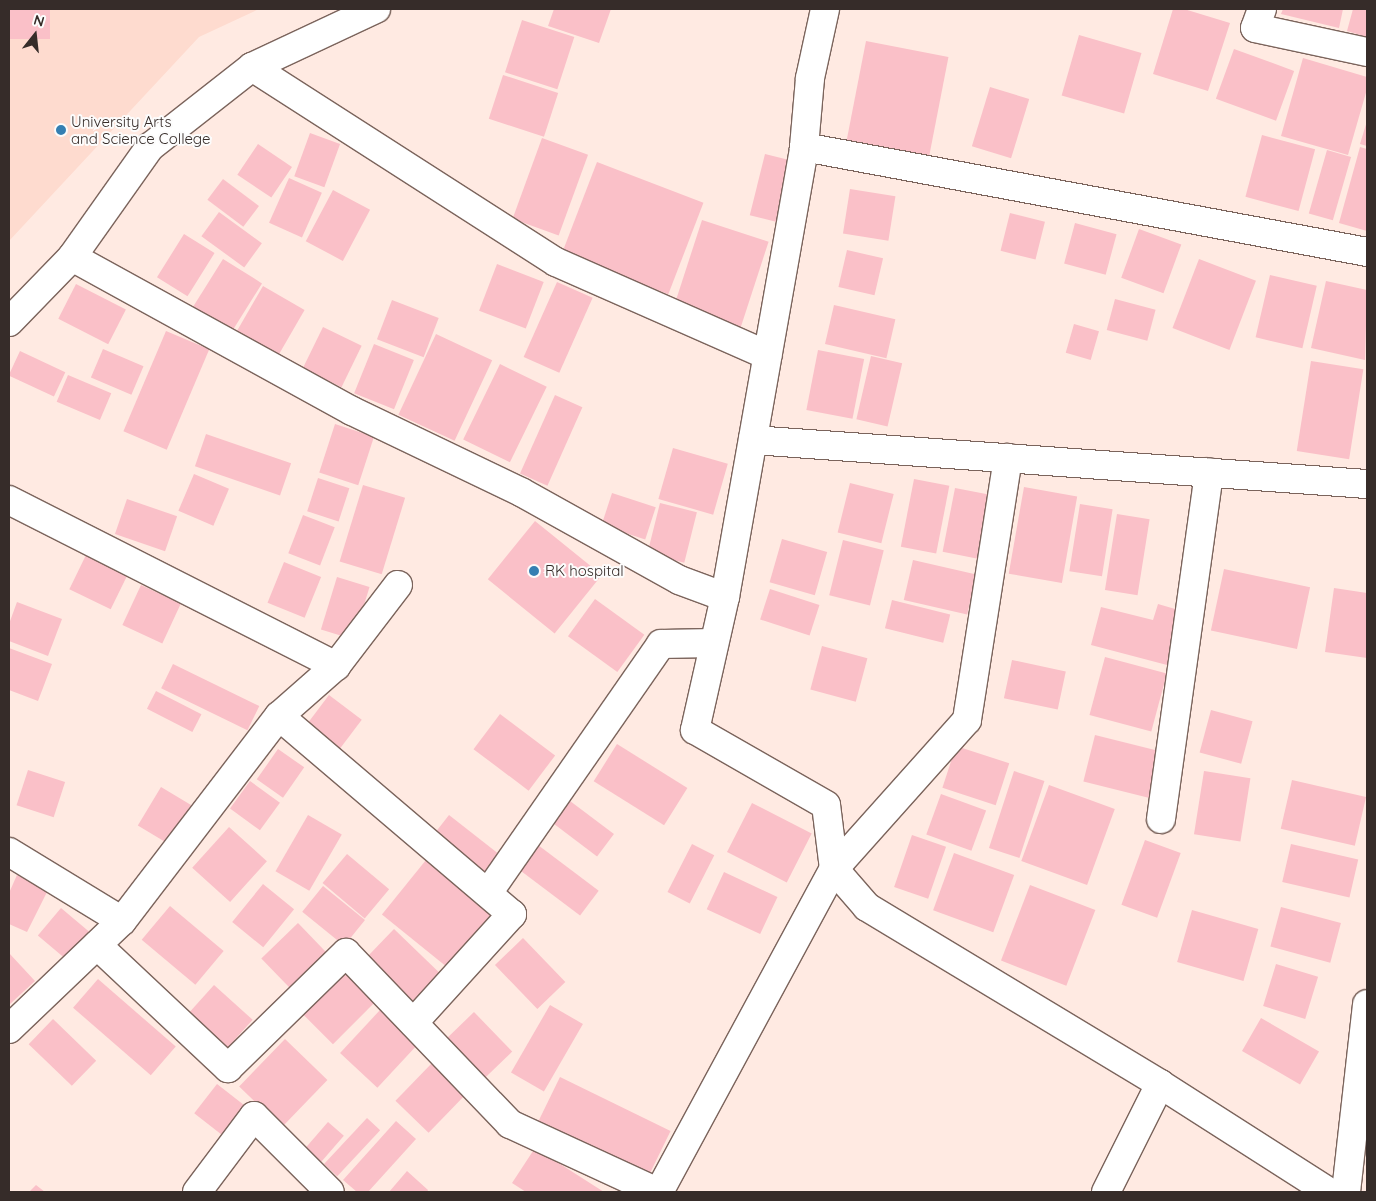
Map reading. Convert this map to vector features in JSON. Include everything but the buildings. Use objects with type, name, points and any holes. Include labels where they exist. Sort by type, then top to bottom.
[{"type":"street","points":[[9,322],[72,258],[150,147],[252,67],[376,9]]},
{"type":"street","points":[[825,9],[810,78],[804,147],[725,597],[695,730],[826,805],[834,869],[867,907],[1160,1084],[1329,1192]]},
{"type":"street","points":[[1262,9],[1255,28],[1367,52]]},
{"type":"street","points":[[252,67],[556,262],[767,355]]},
{"type":"street","points":[[804,147],[1367,252]]},
{"type":"street","points":[[72,258],[352,411],[521,492],[679,580],[725,597]]},
{"type":"street","points":[[753,440],[1367,484]]},
{"type":"street","points":[[97,945],[228,1068],[346,953],[510,1124],[658,1192],[834,869],[967,720],[1008,458]]},
{"type":"street","points":[[1160,819],[1209,472]]},
{"type":"street","points":[[9,500],[336,666]]},
{"type":"street","points":[[9,1029],[63,981],[122,921],[279,716],[336,666],[398,585]]},
{"type":"street","points":[[488,893],[661,644],[714,644]]},
{"type":"street","points":[[279,716],[512,914],[413,1023]]},
{"type":"street","points":[[9,852],[122,921]]},
{"type":"street","points":[[1346,1192],[1367,1004]]},
{"type":"street","points":[[1106,1192],[1160,1084]]},
{"type":"street","points":[[198,1192],[254,1116],[330,1192]]},
{"type":"shaded area","name":"University Arts and Science College","points":[[9,9],[259,9],[199,37],[9,241]]},
{"type":"place","name":"University Arts and Science College","points":[[61,130]]},
{"type":"place","name":"RK hospital","points":[[534,571]]}]
